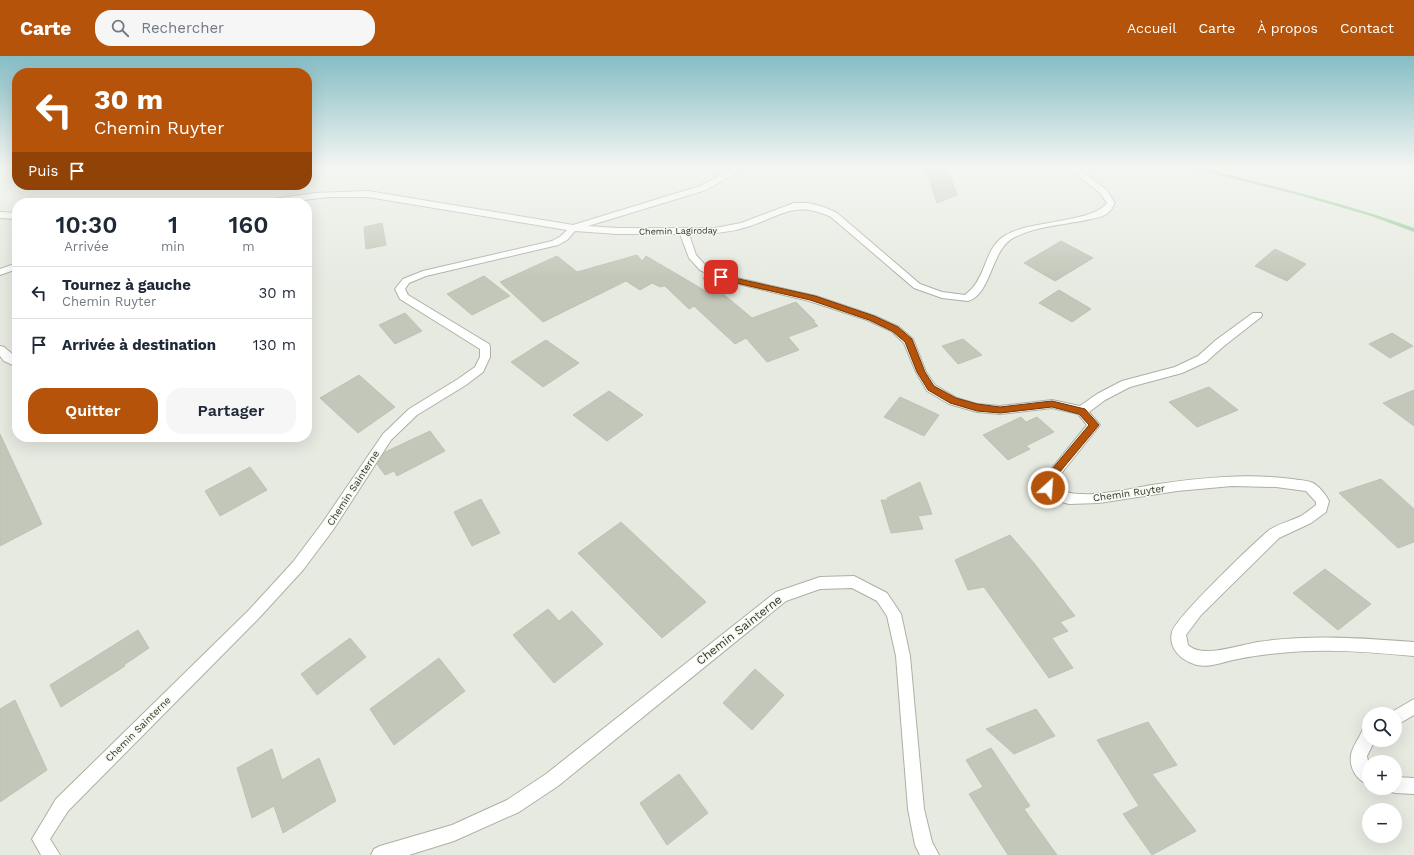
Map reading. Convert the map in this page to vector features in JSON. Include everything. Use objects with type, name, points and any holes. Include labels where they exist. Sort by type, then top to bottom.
[{"type":"street","name":"Chemin Lagiroday","points":[[430,204],[572,228],[617,231],[684,232],[715,232],[743,225],[794,206],[808,206],[821,209],[834,215],[917,286],[932,293],[950,298],[968,298],[979,287],[998,245],[1008,237],[1023,230],[1088,217],[1105,211],[1110,204]]},
{"type":"street","points":[[572,228],[650,204]]},
{"type":"street","points":[[0,215],[12,216]]},
{"type":"street","name":"Chemin Sainterne","points":[[51,855],[40,839],[62,805],[254,614],[298,566],[328,526],[386,437],[413,412],[462,382],[478,369],[485,357],[486,347],[404,298],[400,289],[406,281],[423,274],[555,243],[564,238],[572,228]]},
{"type":"street","points":[[684,232],[692,256],[703,268],[721,277],[812,298],[871,318],[895,329],[909,341],[921,372],[931,388],[953,401],[977,408],[1000,410],[1052,404],[1082,411],[1101,397],[1126,384],[1178,370],[1202,359],[1220,343],[1257,315]]},
{"type":"street","points":[[0,272],[12,268]]},
{"type":"street","points":[[0,350],[12,360]]},
{"type":"street","name":"Chemin Ruyter","points":[[1082,411],[1094,425],[1050,478],[1048,488],[1055,495],[1069,499],[1099,498],[1178,486],[1224,482],[1276,482],[1309,487],[1323,501],[1322,508],[1306,519],[1274,534],[1196,611],[1179,634],[1181,648],[1191,656],[1213,659],[1238,652],[1290,645],[1355,644],[1414,649]]},
{"type":"street","name":"Chemin Sainterne","points":[[380,855],[454,833],[513,806],[552,780],[780,596],[820,583],[854,582],[882,597],[894,614],[903,656],[916,809],[924,845],[930,855]]},
{"type":"street","points":[[1402,714],[1414,706]]},
{"type":"street","points":[[1362,771],[1359,755],[1363,747]]},
{"type":"street","points":[[1402,785],[1414,786]]},
{"type":"building","points":[[382,223],[386,245],[366,249],[364,227]]},
{"type":"building","points":[[1061,241],[1093,258],[1055,281],[1024,263]]},
{"type":"building","points":[[1275,249],[1306,264],[1287,281],[1255,266]]},
{"type":"building","points":[[637,255],[642,261],[646,256],[709,293],[703,277],[752,318],[796,302],[818,326],[788,337],[799,350],[767,362],[746,338],[735,344],[694,306],[689,309],[665,286],[660,287],[652,283],[640,290],[626,281],[543,322],[500,282],[557,256],[577,272]]},
{"type":"building","points":[[484,276],[510,296],[472,315],[447,294]]},
{"type":"building","points":[[1059,290],[1091,309],[1072,322],[1039,303]]},
{"type":"building","points":[[405,313],[422,331],[395,344],[379,325]]},
{"type":"building","points":[[1392,333],[1413,346],[1390,358],[1369,344]]},
{"type":"building","points":[[963,339],[982,355],[958,364],[942,346]]},
{"type":"building","points":[[546,340],[579,363],[543,387],[511,362]]},
{"type":"building","points":[[359,375],[395,407],[358,433],[320,398]]},
{"type":"building","points":[[1209,387],[1238,410],[1197,427],[1169,402]]},
{"type":"building","points":[[1414,390],[1414,426],[1383,403]]},
{"type":"building","points":[[609,391],[643,415],[607,441],[573,415]]},
{"type":"building","points":[[900,397],[939,415],[924,436],[884,417]]},
{"type":"building","points":[[1021,417],[1026,422],[1037,417],[1054,432],[1026,446],[1030,449],[1008,460],[983,435]]},
{"type":"building","points":[[430,431],[445,451],[397,476],[394,471],[385,475],[377,464],[385,452]]},
{"type":"building","points":[[0,434],[42,524],[0,546]]},
{"type":"building","points":[[250,467],[267,490],[220,516],[205,491]]},
{"type":"building","points":[[1381,479],[1414,509],[1414,542],[1398,548],[1339,493]]},
{"type":"building","points":[[920,482],[932,514],[918,516],[923,529],[891,533],[881,500],[888,500],[887,498]]},
{"type":"building","points":[[481,499],[500,533],[472,546],[454,512]]},
{"type":"building","points":[[621,522],[706,602],[662,638],[578,553]]},
{"type":"building","points":[[1010,535],[1075,616],[1060,622],[1068,631],[1052,638],[1073,668],[1049,678],[984,587],[968,590],[955,560]]},
{"type":"building","points":[[1325,569],[1371,604],[1338,630],[1293,593]]},
{"type":"building","points":[[548,609],[559,621],[572,611],[603,644],[554,683],[513,635]]},
{"type":"building","points":[[138,630],[149,648],[124,665],[125,666],[61,707],[50,685]]},
{"type":"building","points":[[350,638],[366,657],[317,695],[301,674]]},
{"type":"building","points":[[439,658],[465,691],[394,745],[370,709]]},
{"type":"building","points":[[755,669],[784,695],[752,730],[723,703]]},
{"type":"building","points":[[15,700],[47,770],[0,802],[0,709]]},
{"type":"building","points":[[1036,709],[1055,736],[1014,754],[986,729]]},
{"type":"building","points":[[1148,722],[1177,765],[1152,774],[1196,831],[1152,855],[1123,814],[1139,806],[1097,740]]},
{"type":"building","points":[[991,748],[1030,806],[1024,809],[1057,855],[1008,855],[969,794],[983,787],[966,760]]},
{"type":"building","points":[[272,749],[282,780],[319,758],[336,801],[283,833],[274,806],[252,818],[237,768]]},
{"type":"building","points":[[679,774],[708,813],[667,845],[640,803]]},
{"type":"waterway","points":[[1336,204],[1373,215],[1414,230]]},
{"type":"route","points":[[721,277],[812,298],[871,318],[895,329],[909,341],[921,372],[931,388],[953,401],[977,408],[1000,410],[1052,404],[1082,411],[1094,425],[1050,478],[1048,488]]}]
